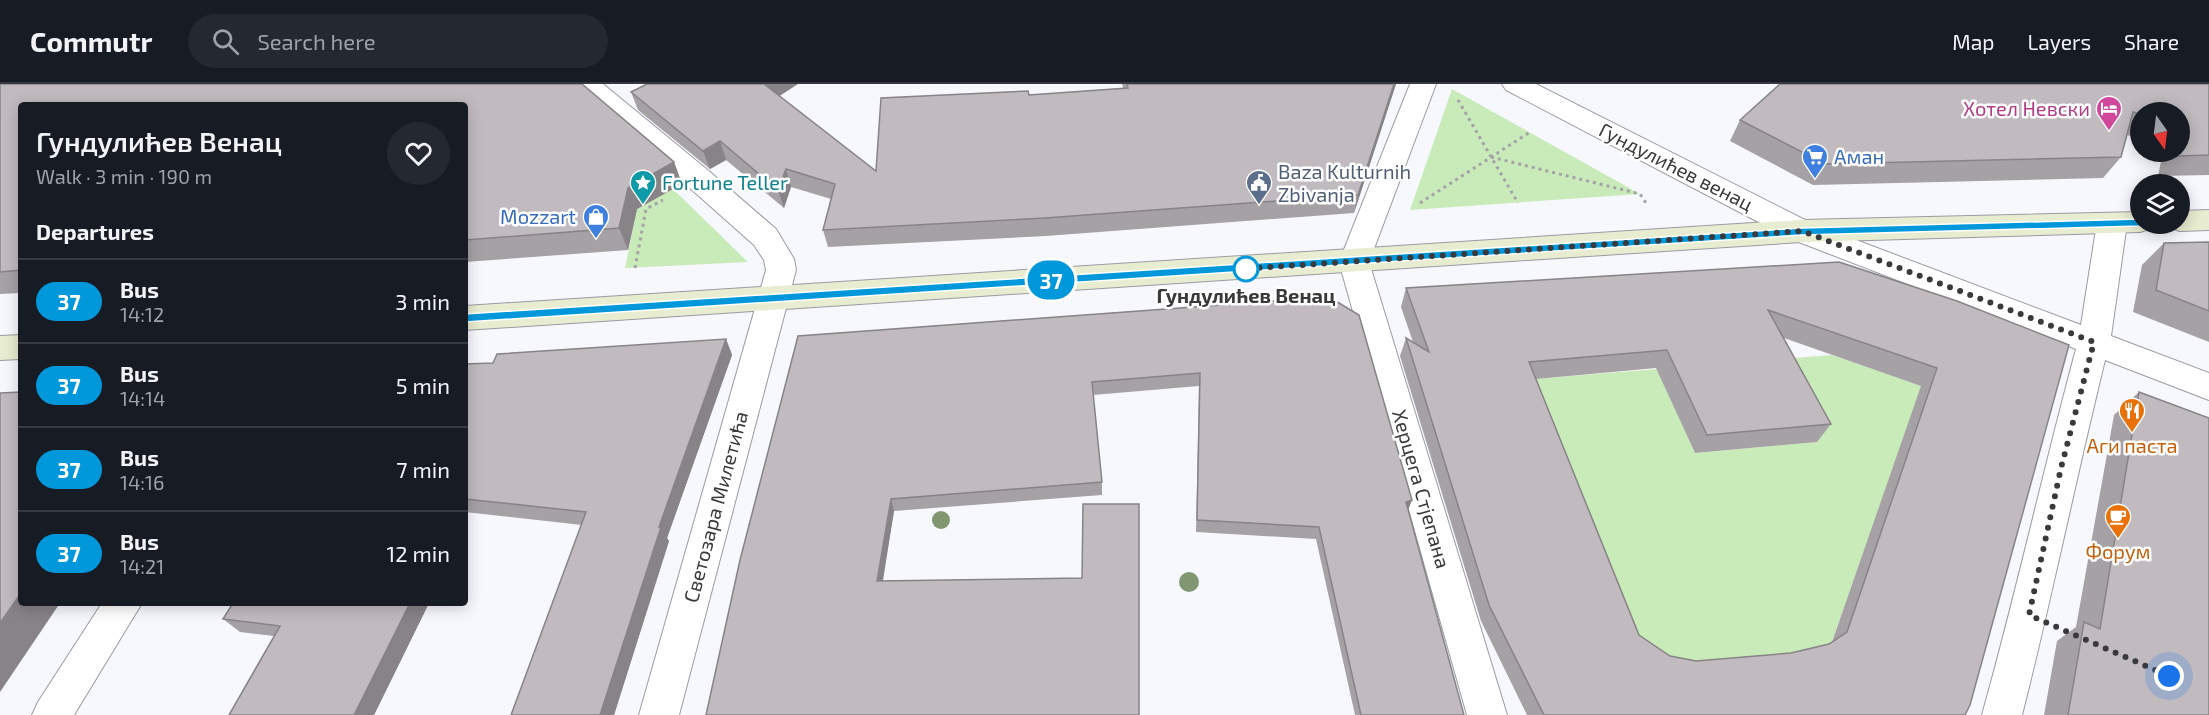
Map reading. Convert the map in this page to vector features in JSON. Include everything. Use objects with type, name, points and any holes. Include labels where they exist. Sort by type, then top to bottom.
[{"type":"street","name":"Светозара Милетића","points":[[586,84],[700,179],[765,237],[779,259],[781,270],[658,715]]},
{"type":"street","points":[[1354,262],[1423,84]]},
{"type":"street","name":"Гундулићев венац","points":[[1515,84],[1802,231],[2209,387]]},
{"type":"street","points":[[2190,221],[2209,220]]},
{"type":"street","points":[[468,318],[1354,262],[1802,231],[2126,223],[2061,468],[2029,615],[2002,715]]},
{"type":"street","name":"Херцега Стјепана","points":[[1354,262],[1487,715]]},
{"type":"street","points":[[0,348],[18,347]]},
{"type":"street","points":[[52,715],[121,606]]},
{"type":"path","points":[[1458,98],[1518,202]]},
{"type":"path","points":[[1419,204],[1530,132]]},
{"type":"path","points":[[1491,157],[1640,194],[1648,206]]},
{"type":"path","points":[[635,268],[646,209],[700,179]]},
{"type":"green space","points":[[1452,89],[1640,194],[1410,210]]},
{"type":"green space","points":[[673,189],[748,262],[625,268],[635,218],[617,220]]},
{"type":"green space","points":[[1832,355],[1922,386],[1830,647],[1683,676],[1627,651],[1521,380]],"holes":[[[1679,418],[1816,442],[1695,453]]]},
{"type":"building","points":[[0,84],[582,84],[674,162],[628,188],[619,228],[468,240],[468,102],[18,102],[18,270],[0,272]]},
{"type":"building","points":[[647,84],[764,84],[876,171],[881,98],[1028,91],[1029,95],[1128,88],[1127,84],[1394,84],[1358,195],[1045,218],[823,230],[835,184],[786,169],[778,190],[720,141],[703,151],[631,92]]},
{"type":"building","points":[[1780,84],[2209,84],[2209,155],[2190,156],[2190,102],[2130,102],[2130,123],[2121,157],[1825,164],[1740,120]]},
{"type":"building","points":[[2209,242],[2209,311],[2156,290],[2164,243]]},
{"type":"building","points":[[1839,262],[1957,301],[2069,345],[1970,705],[1965,715],[1544,715],[1489,605],[1406,338],[1429,352],[1406,288]],"holes":[[[1768,310],[1937,368],[1847,632],[1829,644],[1791,653],[1696,661],[1670,656],[1639,635],[1529,362],[1667,350],[1707,435],[1831,424]]]},
{"type":"building","points":[[1329,297],[1359,315],[1412,500],[1406,502],[1464,715],[1361,715],[1319,527],[1197,520],[1200,373],[1092,382],[1102,482],[891,499],[877,581],[1082,578],[1083,504],[1139,504],[1139,715],[706,715],[740,560],[798,336]]},
{"type":"building","points":[[726,339],[659,527],[661,527],[600,715],[511,715],[586,512],[468,499],[468,364],[493,363],[497,354]]},
{"type":"building","points":[[18,392],[18,597],[0,623],[0,393]]},
{"type":"building","points":[[2139,392],[2209,418],[2209,715],[2068,715],[2084,622],[2100,629]]},
{"type":"building","points":[[231,606],[408,606],[354,715],[229,715],[280,626],[223,619]]},
{"type":"bus line","name":"37","points":[[468,318],[1378,261],[1802,231],[2130,222]]},
{"type":"place","name":"Хотел Невски","points":[[2109,132]]},
{"type":"place","name":"Аман","points":[[1815,180]]},
{"type":"place","name":"Fortune Teller","points":[[643,206]]},
{"type":"place","name":"Baza Kulturnih Zbivanja","points":[[1259,206]]},
{"type":"place","name":"Mozzart","points":[[596,240]]},
{"type":"place","name":"Гундулићев Венац","points":[[1246,269]]},
{"type":"place","name":"Аги паста","points":[[2132,434]]},
{"type":"place","name":"Форум","points":[[2118,540]]},
{"type":"route","points":[[1246,269],[1242,269],[1802,231],[2094,342],[2061,468],[2029,615],[2169,676]]}]
